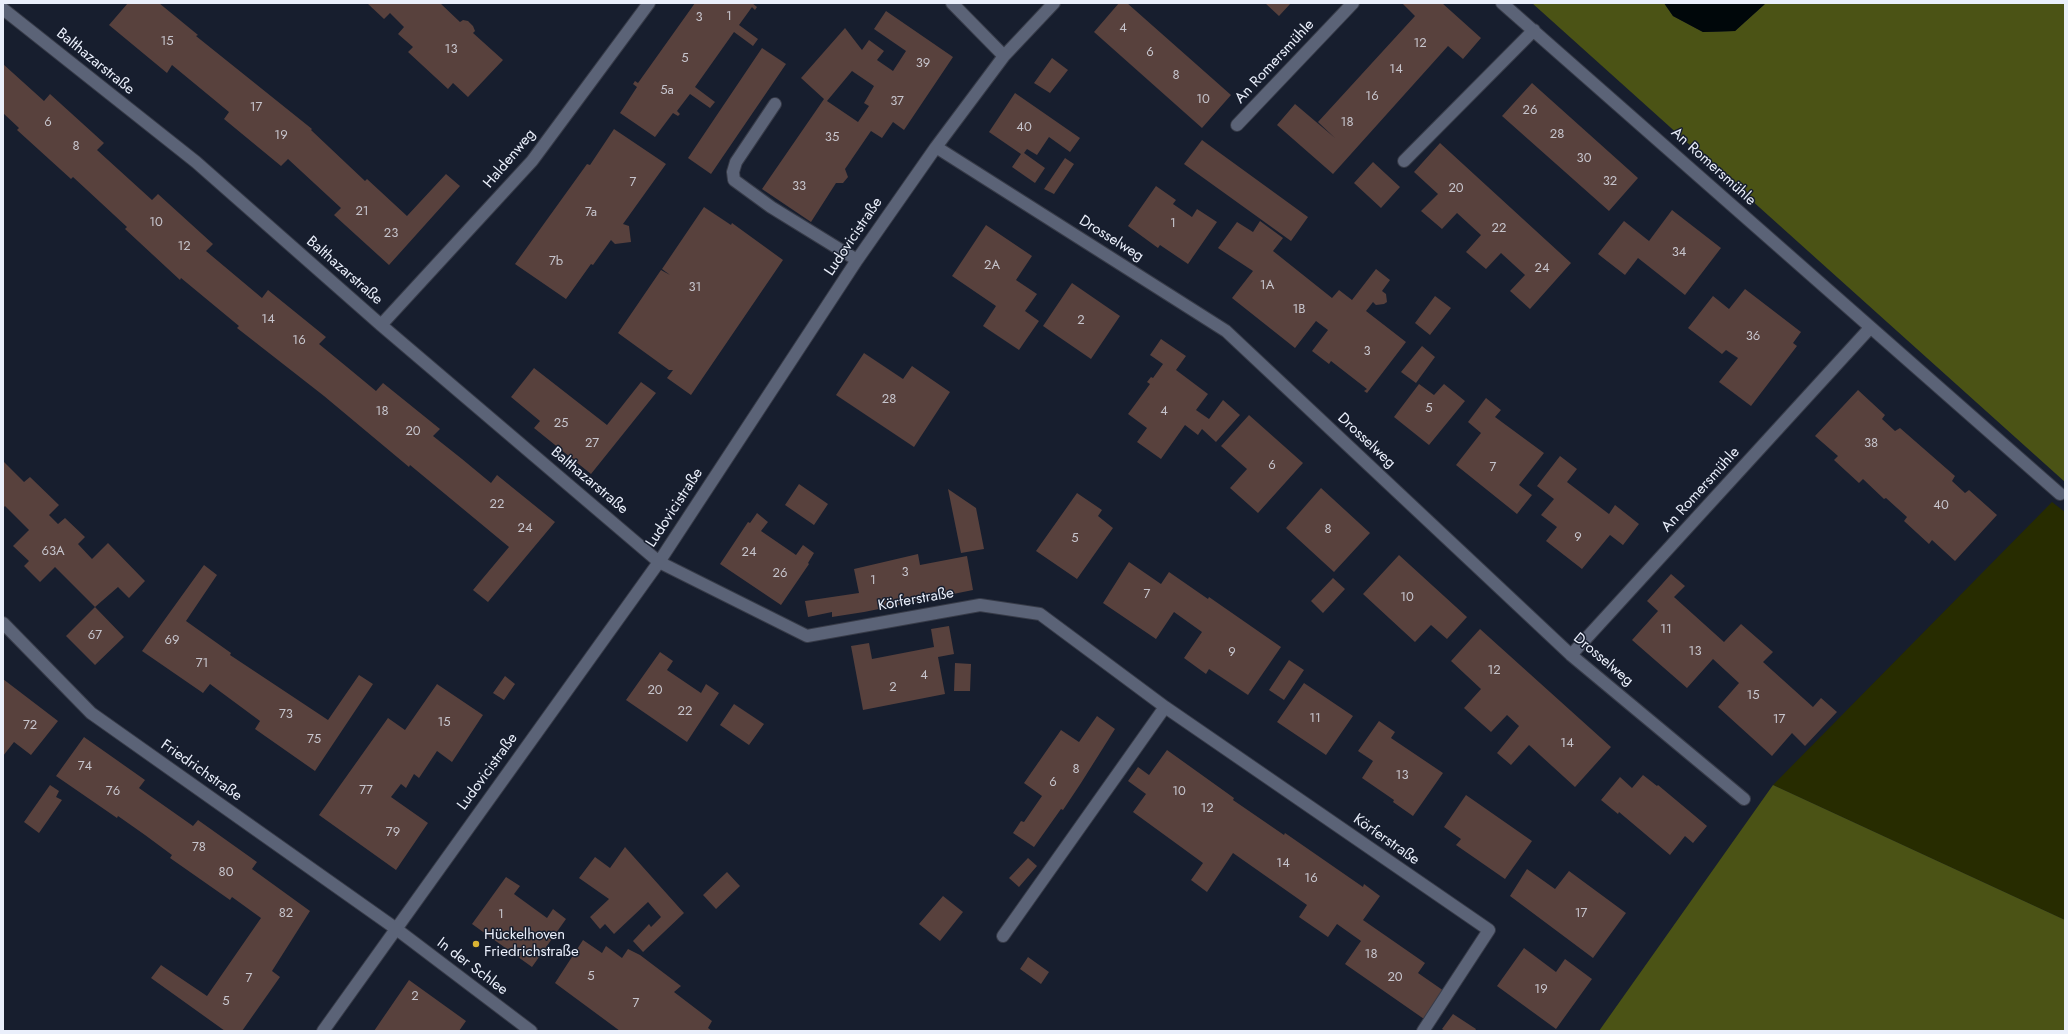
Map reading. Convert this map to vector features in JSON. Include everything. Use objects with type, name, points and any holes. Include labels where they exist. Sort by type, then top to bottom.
[{"type":"street","name":"Haldenweg","points":[[381,325],[532,161],[649,3]]},
{"type":"street","points":[[952,3],[1004,56]]},
{"type":"street","name":"Ludovicistraße","points":[[323,1031],[395,928],[659,562],[857,260],[936,147],[1004,56],[1054,3]]},
{"type":"street","name":"An Romersmühle","points":[[1238,125],[1353,3]]},
{"type":"street","name":"An Romersmühle","points":[[1502,3],[2060,494]]},
{"type":"street","name":"Balthazarstraße","points":[[3,9],[196,162],[381,325],[659,562]]},
{"type":"street","points":[[1404,161],[1534,30]]},
{"type":"street","points":[[775,104],[736,162],[733,172],[734,180],[770,207],[857,260]]},
{"type":"street","name":"Drosselweg","points":[[936,147],[1226,331],[1571,655],[1744,799]]},
{"type":"street","name":"An Romersmühle","points":[[1571,655],[1870,328]]},
{"type":"street","name":"Körferstraße","points":[[659,562],[807,636],[980,605],[1040,614],[1166,707],[1489,930],[1423,1031]]},
{"type":"street","name":"Friedrichstraße","points":[[3,623],[91,713],[395,928]]},
{"type":"street","points":[[1003,936],[1166,707]]},
{"type":"street","name":"In der Schlee","points":[[395,928],[530,1031]]},
{"type":"green space","points":[[1532,3],[1664,3],[1673,16],[1703,32],[1735,31],[1766,3],[2065,3],[2065,482]]},
{"type":"green space","points":[[2052,502],[2065,512],[2065,920],[1773,785]]},
{"type":"green space","points":[[1773,785],[2065,920],[2065,1031],[1599,1031]]},
{"type":"shaded area","points":[[1664,3],[1766,3],[1735,31],[1703,32],[1673,16]]},
{"type":"building","points":[[128,3],[159,3],[198,35],[196,36],[312,129],[311,130],[365,181],[367,179],[407,216],[446,174],[460,186],[389,265],[334,215],[341,208],[288,159],[281,166],[224,119],[229,112],[172,65],[167,73],[109,25]]},
{"type":"building","points":[[367,3],[440,3],[460,22],[463,20],[468,21],[473,26],[475,31],[473,33],[503,60],[468,97],[453,83],[448,89],[408,52],[413,47],[398,34],[404,27],[390,13],[384,19]]},
{"type":"building","points":[[695,3],[752,3],[757,7],[755,10],[752,7],[739,25],[758,39],[753,46],[734,32],[695,87],[715,102],[710,108],[690,94],[677,111],[680,114],[678,116],[673,113],[655,137],[620,113],[637,87],[633,84],[635,81],[638,83]]},
{"type":"building","points":[[1119,3],[1127,3],[1231,95],[1202,128],[1094,32]]},
{"type":"building","points":[[1265,3],[1291,3],[1279,16]]},
{"type":"building","points":[[1402,3],[1442,3],[1481,38],[1463,59],[1448,46],[1333,174],[1277,125],[1295,104],[1335,138],[1318,122],[1415,16]]},
{"type":"building","points":[[886,11],[953,57],[904,130],[893,122],[882,138],[871,131],[845,169],[848,177],[843,183],[836,183],[811,222],[762,189],[824,99],[801,78],[845,28],[862,50],[869,40],[884,51],[877,60],[893,71],[906,51],[874,29]],"holes":[[[852,71],[874,86],[864,103],[869,106],[858,122],[827,101]]]},
{"type":"building","points":[[762,48],[786,64],[711,174],[688,158]]},
{"type":"building","points":[[1052,58],[1068,70],[1050,93],[1034,83]]},
{"type":"building","points":[[3,64],[44,101],[50,94],[104,143],[97,150],[152,200],[158,194],[213,244],[206,251],[262,298],[268,290],[326,337],[319,344],[376,391],[383,383],[440,429],[433,436],[491,483],[497,475],[555,522],[488,602],[473,590],[509,547],[410,465],[409,467],[324,396],[237,328],[239,326],[181,278],[180,280],[125,229],[127,227],[73,177],[71,179],[17,130],[19,128],[3,113]]},
{"type":"building","points":[[1532,83],[1638,178],[1609,211],[1502,116]]},
{"type":"building","points":[[1015,93],[1080,138],[1070,152],[1049,137],[1037,155],[1027,149],[1024,153],[1045,168],[1035,183],[1012,167],[1021,154],[989,132]]},
{"type":"building","points":[[614,129],[666,164],[623,224],[629,226],[631,242],[615,244],[611,240],[593,265],[591,264],[566,299],[515,264],[587,164],[590,165]]},
{"type":"building","points":[[1202,140],[1308,217],[1291,241],[1184,164]]},
{"type":"building","points":[[1440,143],[1571,263],[1530,309],[1510,291],[1525,275],[1501,253],[1486,269],[1466,252],[1481,235],[1457,213],[1442,229],[1421,211],[1438,194],[1414,172]]},
{"type":"building","points":[[1065,158],[1074,164],[1054,194],[1044,189]]},
{"type":"building","points":[[1373,162],[1400,187],[1381,208],[1354,183]]},
{"type":"building","points":[[1156,186],[1176,200],[1173,204],[1192,217],[1197,209],[1217,222],[1188,264],[1160,245],[1158,248],[1128,226]]},
{"type":"building","points":[[704,207],[731,225],[732,223],[783,260],[691,395],[667,378],[673,370],[669,370],[618,333],[661,270],[670,275],[662,269]]},
{"type":"building","points":[[1672,210],[1721,248],[1685,295],[1638,258],[1625,275],[1598,254],[1624,221],[1649,241]]},
{"type":"building","points":[[1260,221],[1283,238],[1273,251],[1332,298],[1339,290],[1352,300],[1376,269],[1390,280],[1382,291],[1386,294],[1387,302],[1376,305],[1373,302],[1366,311],[1406,342],[1367,393],[1364,391],[1367,389],[1331,361],[1329,364],[1312,351],[1328,330],[1316,321],[1295,348],[1232,298],[1253,271],[1218,248],[1237,222],[1253,232]]},
{"type":"building","points":[[986,225],[1032,256],[1016,280],[1037,294],[1025,311],[1039,321],[1019,350],[983,326],[996,306],[952,276]]},
{"type":"building","points":[[1072,283],[1120,316],[1091,359],[1043,326]]},
{"type":"building","points":[[1745,289],[1801,332],[1793,343],[1797,346],[1751,406],[1719,382],[1738,358],[1726,350],[1722,354],[1688,328],[1713,296],[1729,309]]},
{"type":"building","points":[[1435,296],[1451,308],[1430,335],[1415,323]]},
{"type":"building","points":[[1161,339],[1186,356],[1176,370],[1208,394],[1196,410],[1209,419],[1223,400],[1240,415],[1216,442],[1202,429],[1198,435],[1185,425],[1161,459],[1137,442],[1147,428],[1128,414],[1150,384],[1147,382],[1151,377],[1153,378],[1163,364],[1150,355]]},
{"type":"building","points":[[1422,346],[1435,357],[1416,383],[1401,372]]},
{"type":"building","points":[[864,353],[903,379],[912,366],[950,392],[914,447],[836,395]]},
{"type":"building","points":[[534,368],[607,425],[641,382],[656,393],[591,474],[534,428],[540,421],[511,397]]},
{"type":"building","points":[[1419,384],[1434,395],[1444,384],[1465,401],[1429,445],[1394,417]]},
{"type":"building","points":[[1858,390],[1885,415],[1882,419],[1895,431],[1900,428],[1955,476],[1952,481],[1965,493],[1969,490],[1997,515],[1955,561],[1932,540],[1929,544],[1904,521],[1907,517],[1886,498],[1884,499],[1863,479],[1859,483],[1834,460],[1838,456],[1815,436]]},
{"type":"building","points":[[1486,398],[1501,410],[1495,417],[1544,453],[1519,485],[1532,495],[1517,514],[1456,465],[1481,433],[1468,422]]},
{"type":"building","points":[[1249,415],[1303,463],[1258,513],[1230,488],[1247,469],[1221,446]]},
{"type":"building","points":[[1560,456],[1577,469],[1567,482],[1609,514],[1615,505],[1639,524],[1623,545],[1610,535],[1582,569],[1546,541],[1557,527],[1541,515],[1554,499],[1537,486]]},
{"type":"building","points":[[3,461],[24,482],[30,477],[59,505],[49,515],[58,524],[65,518],[85,537],[78,544],[92,559],[108,543],[145,581],[129,598],[118,587],[95,607],[55,567],[40,582],[24,566],[29,561],[13,546],[29,530],[5,506],[3,508]]},
{"type":"building","points":[[799,484],[828,504],[814,525],[785,505]]},
{"type":"building","points":[[1321,488],[1370,533],[1334,572],[1286,528]]},
{"type":"building","points":[[948,489],[976,508],[984,549],[961,553]]},
{"type":"building","points":[[1077,493],[1102,510],[1098,516],[1113,528],[1077,579],[1036,551]]},
{"type":"building","points":[[757,513],[768,522],[761,531],[796,555],[803,545],[814,553],[808,563],[809,564],[781,605],[720,564],[748,522],[750,523]]},
{"type":"building","points":[[918,554],[920,565],[967,556],[973,590],[864,612],[832,617],[832,612],[808,617],[805,601],[859,593],[854,569]]},
{"type":"building","points":[[1399,555],[1467,617],[1447,639],[1431,625],[1415,642],[1363,594]]},
{"type":"building","points":[[1129,562],[1161,584],[1169,572],[1208,599],[1209,597],[1281,647],[1248,695],[1209,669],[1206,674],[1184,658],[1202,632],[1174,612],[1156,639],[1103,603]]},
{"type":"building","points":[[204,565],[217,575],[186,621],[231,653],[230,655],[328,720],[359,675],[373,684],[315,771],[255,729],[260,721],[210,684],[203,693],[142,651]]},
{"type":"building","points":[[1671,574],[1685,586],[1674,597],[1724,642],[1741,624],[1773,652],[1763,662],[1813,707],[1821,698],[1837,712],[1805,746],[1792,733],[1772,756],[1718,707],[1739,683],[1713,659],[1687,688],[1632,640],[1658,611],[1647,601]]},
{"type":"building","points":[[1333,578],[1345,589],[1323,613],[1311,601]]},
{"type":"building","points":[[95,607],[124,637],[95,665],[66,636]]},
{"type":"building","points":[[949,626],[954,654],[938,657],[945,694],[863,710],[851,646],[869,643],[872,659],[934,647],[931,629]]},
{"type":"building","points":[[1480,629],[1611,747],[1575,787],[1529,745],[1511,765],[1497,753],[1519,726],[1507,715],[1491,732],[1464,708],[1481,689],[1451,661]]},
{"type":"building","points":[[660,652],[673,661],[667,670],[701,693],[706,684],[719,693],[687,742],[626,700]]},
{"type":"building","points":[[1289,660],[1304,670],[1284,700],[1269,690]]},
{"type":"building","points":[[955,663],[971,664],[970,691],[954,691]]},
{"type":"building","points":[[505,676],[515,684],[504,700],[493,693]]},
{"type":"building","points":[[3,679],[58,721],[31,755],[14,742],[3,756]]},
{"type":"building","points":[[1304,683],[1353,716],[1326,755],[1277,722]]},
{"type":"building","points":[[437,684],[483,715],[452,762],[437,751],[419,778],[414,774],[406,788],[401,784],[391,797],[428,823],[396,870],[319,815],[388,718],[405,730]]},
{"type":"building","points":[[734,704],[764,724],[749,745],[720,725]]},
{"type":"building","points":[[1097,716],[1115,729],[1063,810],[1061,809],[1034,847],[1013,833],[1021,821],[1024,822],[1042,796],[1024,783],[1061,730],[1079,742]]},
{"type":"building","points":[[1379,721],[1395,732],[1391,738],[1443,773],[1413,816],[1393,802],[1394,800],[1362,778],[1373,761],[1358,751]]},
{"type":"building","points":[[84,737],[145,780],[139,788],[193,826],[198,820],[257,862],[252,869],[310,911],[272,971],[280,977],[242,1031],[225,1031],[151,978],[161,965],[207,996],[261,918],[232,897],[230,900],[170,858],[172,855],[145,835],[118,816],[117,818],[56,776]]},
{"type":"building","points":[[1167,750],[1234,798],[1233,800],[1284,835],[1285,833],[1363,887],[1364,884],[1380,896],[1363,920],[1425,963],[1418,973],[1444,991],[1424,1019],[1345,964],[1361,941],[1337,924],[1328,937],[1299,917],[1307,905],[1233,853],[1207,892],[1191,880],[1203,863],[1133,812],[1146,794],[1128,781],[1138,767],[1149,775]]},
{"type":"building","points":[[1643,775],[1657,786],[1658,785],[1707,826],[1693,843],[1685,836],[1670,855],[1619,812],[1618,814],[1601,800],[1620,777],[1632,788]]},
{"type":"building","points":[[50,785],[59,791],[56,797],[62,800],[39,833],[24,822]]},
{"type":"building","points":[[1466,795],[1532,841],[1505,879],[1456,845],[1461,839],[1444,827]]},
{"type":"building","points":[[625,847],[684,913],[643,952],[633,941],[649,924],[651,927],[661,917],[648,902],[614,934],[605,924],[600,929],[590,917],[609,899],[579,878],[595,857],[610,868]]},
{"type":"building","points":[[1028,858],[1037,866],[1019,887],[1009,878]]},
{"type":"building","points":[[1527,869],[1555,889],[1569,871],[1626,913],[1593,958],[1510,896]]},
{"type":"building","points":[[727,872],[740,886],[716,909],[703,895]]},
{"type":"building","points":[[506,877],[520,886],[514,894],[547,918],[553,909],[566,919],[532,967],[472,924]]},
{"type":"building","points":[[943,896],[963,912],[940,941],[919,924]]},
{"type":"building","points":[[583,940],[602,953],[606,946],[622,958],[628,949],[640,955],[681,986],[674,992],[712,1021],[708,1028],[712,1031],[620,1031],[555,983]]},
{"type":"building","points":[[1524,948],[1556,972],[1565,959],[1592,979],[1556,1029],[1497,986]]},
{"type":"building","points":[[1028,957],[1049,972],[1041,984],[1020,969]]},
{"type":"building","points":[[409,980],[466,1021],[459,1031],[374,1031]]},
{"type":"building","points":[[1453,1014],[1476,1029],[1475,1031],[1445,1031],[1442,1029]]},
{"type":"place","name":"Hückelhoven Friedrichstraße","points":[[476,944]]}]
